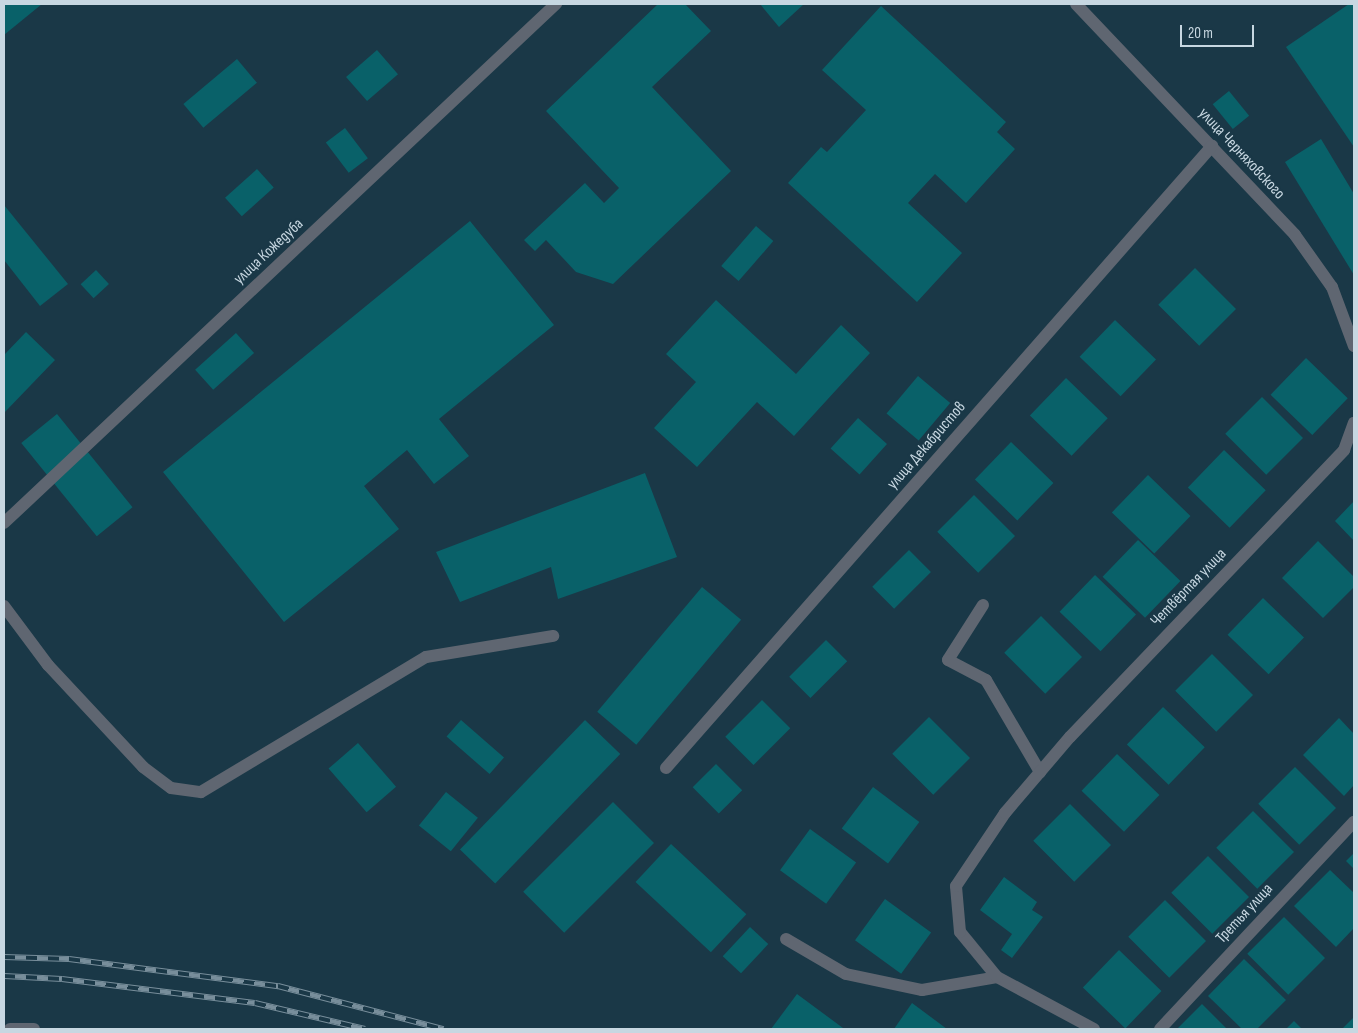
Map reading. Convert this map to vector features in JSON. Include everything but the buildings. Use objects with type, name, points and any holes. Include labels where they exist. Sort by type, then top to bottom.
[{"type":"street","name":"улица Кожедуба","points":[[4,523],[556,4]]},
{"type":"street","name":"улица Черняховского","points":[[1076,4],[1212,146],[1306,250],[1332,287],[1354,346]]},
{"type":"street","name":"улица Декабристов","points":[[666,768],[1212,146]]},
{"type":"street","name":"Четвёртая улица","points":[[1094,1029],[997,977],[960,932],[956,886],[1040,772],[1344,450],[1354,423]]},
{"type":"street","points":[[983,605],[948,660],[986,680],[1040,772]]},
{"type":"street","points":[[4,606],[48,665],[143,766],[171,788],[201,792],[426,657],[553,636]]},
{"type":"street","name":"Третья улица","points":[[1160,1029],[1354,822]]},
{"type":"street","points":[[786,939],[846,974],[922,990],[997,977]]},
{"type":"street","points":[[10,1029],[34,1029]]},
{"type":"railway","points":[[4,957],[69,959],[278,986],[443,1029]]},
{"type":"railway","points":[[4,976],[62,979],[255,1003],[365,1029]]}]
